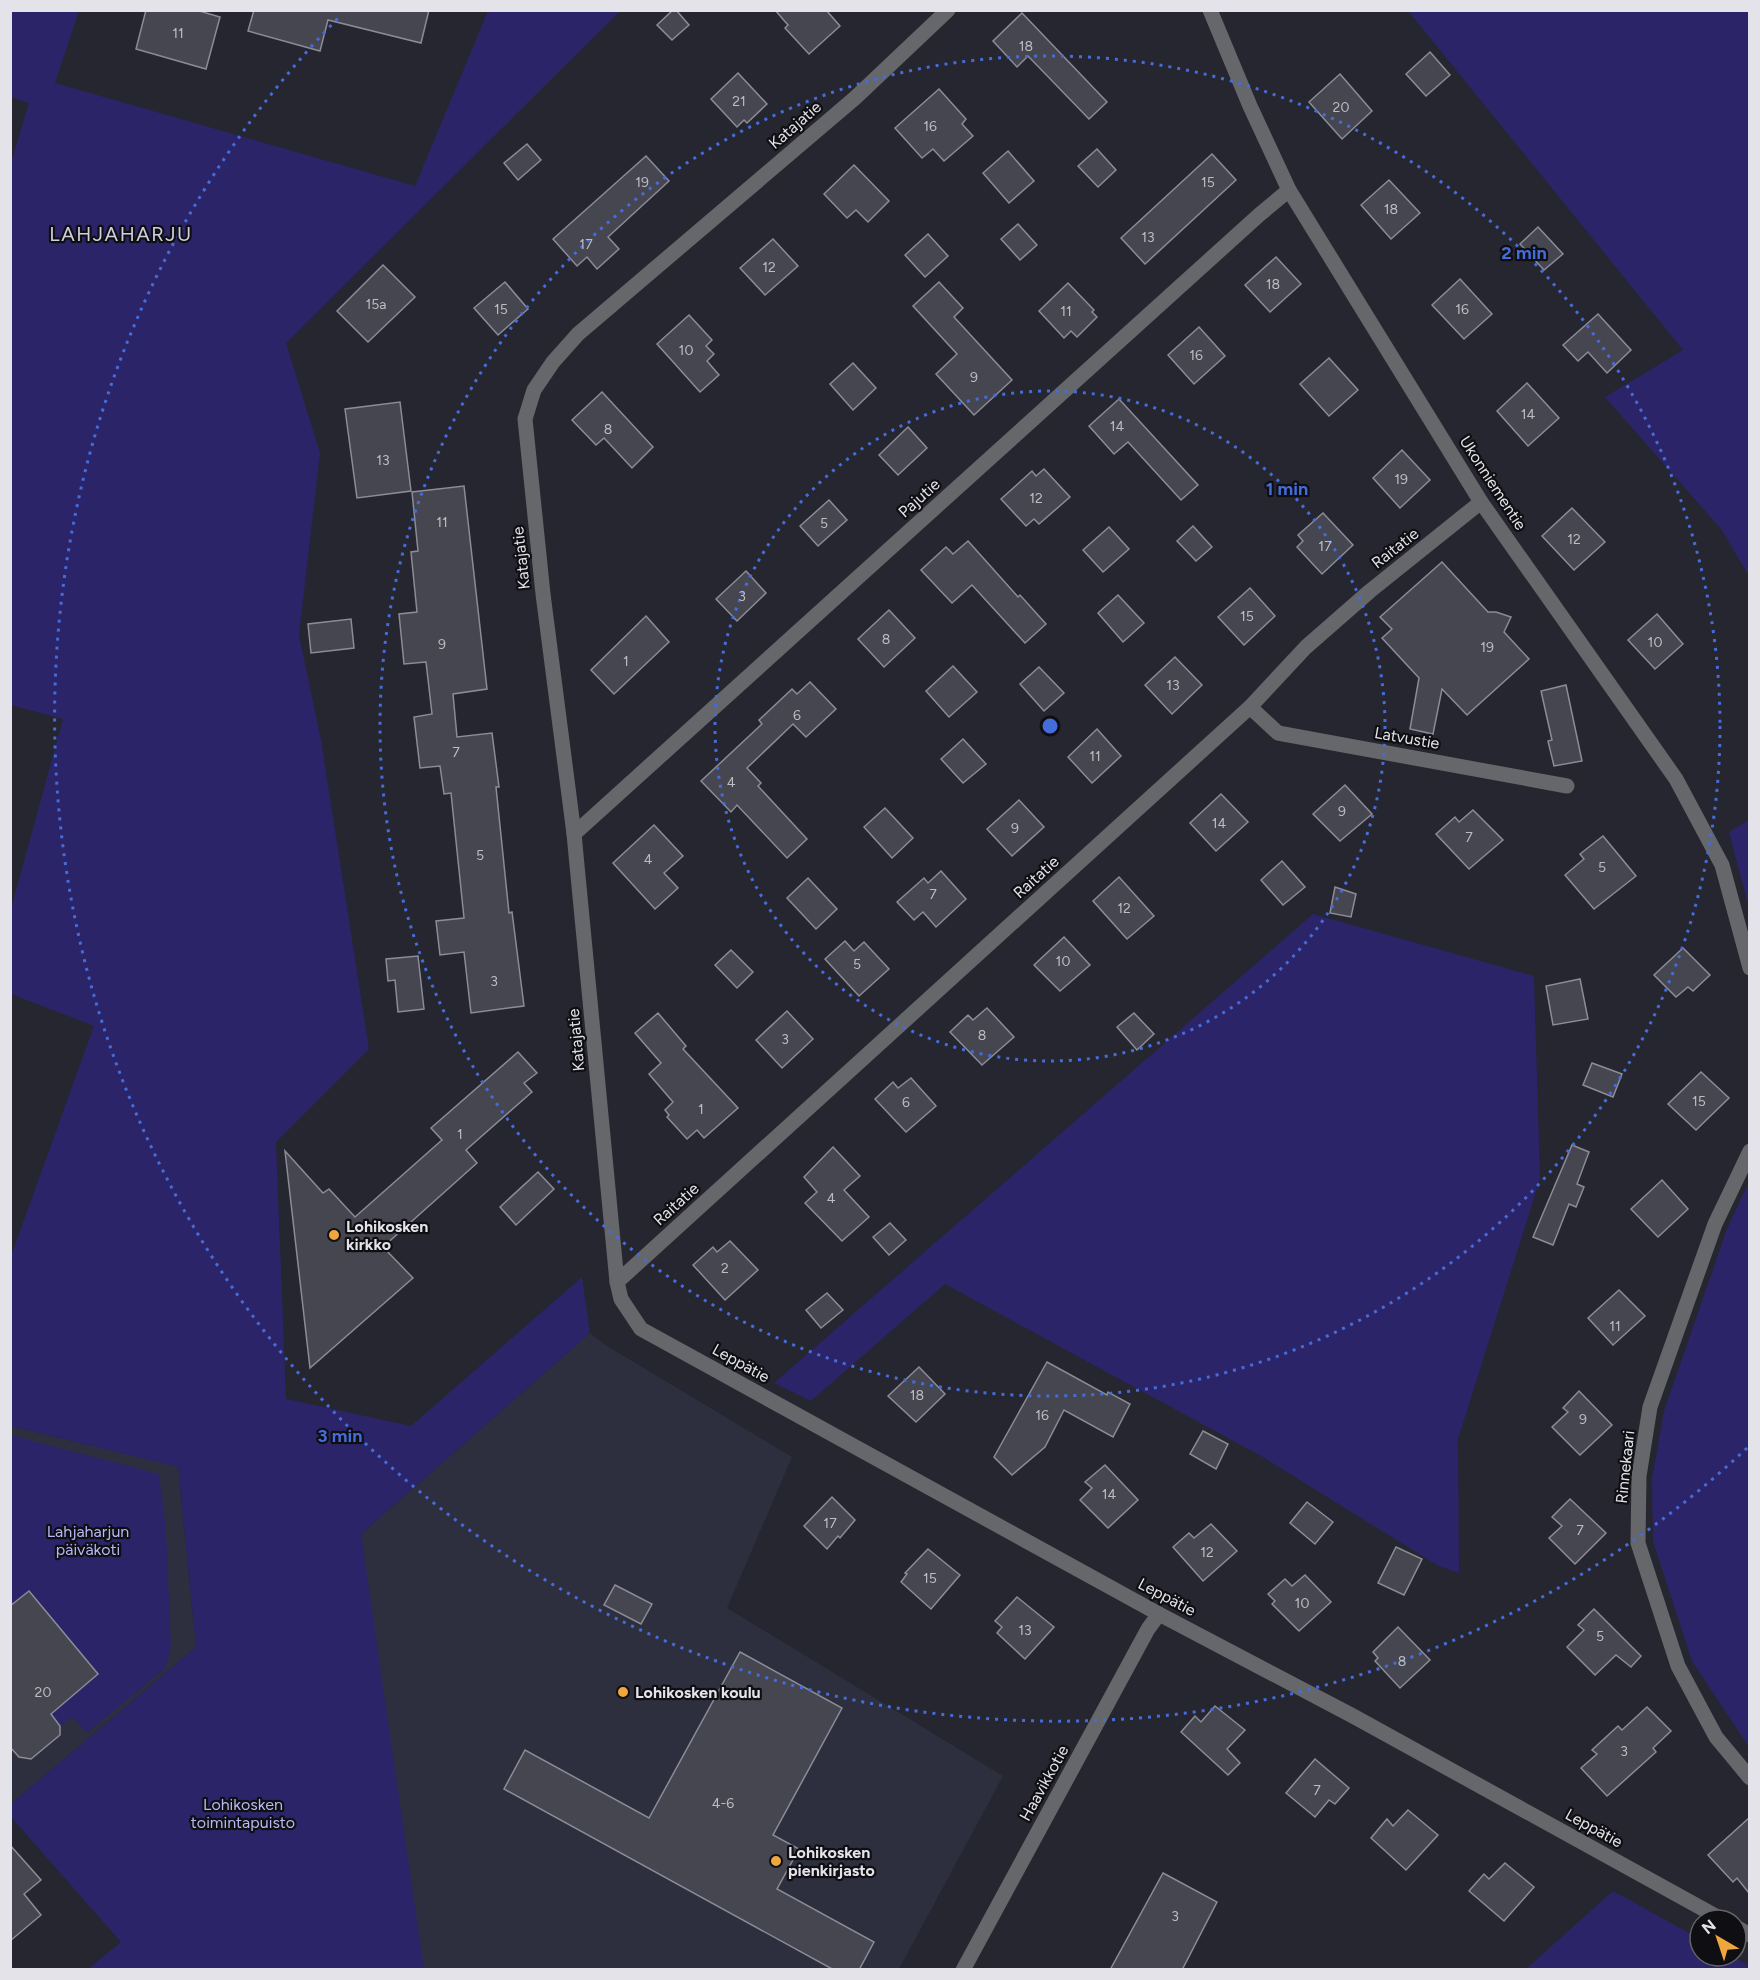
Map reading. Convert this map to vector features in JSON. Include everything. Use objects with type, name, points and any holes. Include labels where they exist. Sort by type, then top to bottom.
[{"type":"street","name":"Katajatie","points":[[617,1282],[574,834],[543,594],[525,419],[534,390],[578,334],[855,98],[948,10]]},
{"type":"street","name":"Ukonniementie","points":[[1210,10],[1250,106],[1289,190],[1481,502],[1676,778],[1722,865],[1749,968]]},
{"type":"street","name":"Pajutie","points":[[574,834],[1289,190]]},
{"type":"street","name":"Raitatie","points":[[617,1282],[1250,707],[1306,647],[1370,591],[1481,502]]},
{"type":"street","name":"Latvustie","points":[[1250,707],[1278,733],[1567,786]]},
{"type":"street","name":"Rinnekaari","points":[[1749,1151],[1715,1224],[1650,1407],[1639,1476],[1638,1543],[1678,1666],[1716,1737],[1749,1778]]},
{"type":"street","name":"Leppätie","points":[[617,1282],[621,1299],[641,1329],[1159,1614],[1353,1716],[1701,1908]]},
{"type":"street","name":"Haavikkotie","points":[[963,1970],[1148,1629],[1159,1614]]},
{"type":"shaded area","name":"Lohikosken koulu","points":[[590,1333],[604,1344],[792,1457],[727,1608],[1003,1776],[899,1969],[418,1969],[361,1534]]},
{"type":"shaded area","name":"Lahjaharjun päiväkoti","points":[[11,1426],[178,1467],[196,1647],[11,1804]]},
{"type":"green space","name":"Lohikosken toimintapuisto","points":[[11,10],[79,11],[55,83],[415,186],[488,11],[620,11],[286,343],[320,453],[299,635],[321,740],[369,1049],[276,1142],[286,1399],[411,1426],[582,1277],[590,1333],[361,1534],[424,1969],[88,1969],[121,1942],[11,1817],[11,1804],[196,1647],[178,1467],[11,1426],[11,1256],[94,1026],[11,994],[11,909],[63,719],[11,705],[10,166],[29,103],[11,97]]},
{"type":"green space","points":[[1411,10],[1749,11],[1749,576],[1721,529],[1605,397],[1683,350],[1409,12]]},
{"type":"green space","points":[[1749,820],[1749,908],[1729,832]]},
{"type":"green space","points":[[1313,914],[1534,976],[1540,1179],[1458,1439],[1459,1573],[1437,1565],[1261,1456],[945,1284],[811,1401],[774,1383]]},
{"type":"green space","points":[[1749,1182],[1749,1747],[1692,1661],[1653,1541],[1652,1479],[1664,1411],[1727,1229]]},
{"type":"green space","name":"Lahjaharjun päiväkoti","points":[[10,1435],[159,1474],[166,1529],[171,1646],[166,1668],[87,1733],[72,1717],[60,1726],[51,1714],[97,1674],[29,1591],[11,1606]]},
{"type":"green space","points":[[1613,1891],[1688,1932],[1688,1968],[1748,1968],[1749,1966],[1749,1969],[1526,1969]]},
{"type":"building","points":[[146,10],[196,10],[220,17],[206,69],[136,49]]},
{"type":"building","points":[[254,10],[429,10],[421,43],[328,20],[320,51],[248,31]]},
{"type":"building","points":[[673,10],[676,10],[689,25],[672,40],[657,25]]},
{"type":"building","points":[[775,10],[826,10],[840,26],[809,54],[785,28],[788,25]]},
{"type":"building","points":[[1022,13],[1107,102],[1089,119],[1028,56],[1017,67],[993,41]]},
{"type":"building","points":[[1430,52],[1450,75],[1426,96],[1406,74]]},
{"type":"building","points":[[738,73],[767,104],[747,123],[744,120],[737,127],[711,99]]},
{"type":"building","points":[[1340,74],[1372,111],[1342,139],[1309,102]]},
{"type":"building","points":[[939,89],[966,119],[962,124],[973,136],[944,161],[933,149],[922,158],[895,128]]},
{"type":"building","points":[[527,144],[541,160],[518,180],[504,163]]},
{"type":"building","points":[[1097,149],[1116,170],[1098,187],[1078,166]]},
{"type":"building","points":[[1008,151],[1034,181],[1009,203],[983,173]]},
{"type":"building","points":[[1212,154],[1236,180],[1145,264],[1121,238]]},
{"type":"building","points":[[646,156],[669,181],[608,237],[619,249],[597,269],[587,257],[577,266],[553,239]]},
{"type":"building","points":[[854,165],[889,201],[868,222],[856,210],[847,218],[824,194]]},
{"type":"building","points":[[1389,180],[1420,213],[1391,239],[1361,205]]},
{"type":"building","points":[[1018,224],[1037,245],[1020,260],[1001,239]]},
{"type":"building","points":[[1538,227],[1563,254],[1544,270],[1520,244]]},
{"type":"building","points":[[928,234],[948,256],[925,277],[905,255]]},
{"type":"building","points":[[773,239],[798,266],[765,295],[740,268]]},
{"type":"building","points":[[1276,257],[1301,284],[1270,312],[1245,285]]},
{"type":"building","points":[[383,265],[415,297],[368,342],[337,311]]},
{"type":"building","points":[[1460,279],[1492,314],[1464,339],[1432,305]]},
{"type":"building","points":[[505,282],[528,309],[498,335],[474,308]]},
{"type":"building","points":[[939,282],[963,308],[954,317],[1012,380],[974,415],[936,374],[957,354],[913,306]]},
{"type":"building","points":[[1068,283],[1094,310],[1092,312],[1097,317],[1077,337],[1071,331],[1064,338],[1039,311]]},
{"type":"building","points":[[1598,314],[1631,350],[1607,373],[1588,352],[1578,361],[1563,345]]},
{"type":"building","points":[[689,315],[712,340],[706,346],[714,354],[707,361],[719,375],[700,392],[657,344]]},
{"type":"building","points":[[1199,327],[1225,356],[1194,384],[1168,355]]},
{"type":"building","points":[[1329,358],[1358,390],[1329,416],[1300,384]]},
{"type":"building","points":[[853,363],[876,388],[853,410],[830,384]]},
{"type":"building","points":[[1527,383],[1559,418],[1528,446],[1497,411]]},
{"type":"building","points":[[602,392],[653,447],[632,468],[604,438],[596,445],[572,420]]},
{"type":"building","points":[[1119,399],[1198,485],[1181,500],[1128,442],[1114,454],[1089,426]]},
{"type":"building","points":[[400,402],[411,491],[357,498],[345,409]]},
{"type":"building","points":[[908,427],[927,448],[898,475],[879,455]]},
{"type":"building","points":[[1402,450],[1430,480],[1400,508],[1373,478]]},
{"type":"building","points":[[1044,469],[1070,497],[1039,524],[1034,519],[1026,526],[1001,499],[1032,471],[1036,476]]},
{"type":"building","points":[[464,486],[487,689],[453,694],[457,737],[492,733],[499,787],[496,787],[509,913],[512,912],[524,1006],[471,1013],[464,952],[440,955],[436,921],[464,918],[451,793],[444,794],[440,766],[420,768],[414,717],[432,714],[426,662],[404,664],[399,614],[417,612],[411,552],[418,551],[412,492]]},
{"type":"building","points":[[829,500],[847,520],[818,546],[800,526]]},
{"type":"building","points":[[1572,508],[1605,542],[1574,570],[1542,536]]},
{"type":"building","points":[[1323,513],[1353,545],[1322,574],[1297,547],[1303,541],[1298,535]]},
{"type":"building","points":[[1193,526],[1212,547],[1196,561],[1177,541]]},
{"type":"building","points":[[1109,527],[1129,549],[1103,572],[1083,550]]},
{"type":"building","points":[[968,541],[1018,597],[1020,595],[1046,624],[1025,643],[972,585],[952,603],[921,570],[946,547],[953,554]]},
{"type":"building","points":[[1442,562],[1488,612],[1511,617],[1504,632],[1529,659],[1467,715],[1442,689],[1433,734],[1410,729],[1419,678],[1382,638],[1392,629],[1380,617]]},
{"type":"building","points":[[746,571],[766,593],[737,621],[716,599]]},
{"type":"building","points":[[1250,588],[1275,616],[1244,645],[1218,617]]},
{"type":"building","points":[[1118,595],[1144,623],[1123,642],[1098,613]]},
{"type":"building","points":[[889,610],[915,638],[884,667],[858,639]]},
{"type":"building","points":[[1657,614],[1683,644],[1655,669],[1628,640]]},
{"type":"building","points":[[646,616],[669,642],[614,694],[591,670]]},
{"type":"building","points":[[351,619],[354,648],[311,653],[308,624]]},
{"type":"building","points":[[1175,657],[1202,685],[1172,714],[1145,685]]},
{"type":"building","points":[[953,666],[977,692],[949,717],[926,691]]},
{"type":"building","points":[[1039,667],[1064,693],[1044,711],[1020,684]]},
{"type":"building","points":[[810,682],[836,709],[806,737],[793,724],[747,768],[761,783],[758,786],[807,839],[787,858],[737,805],[731,812],[701,781],[762,724],[759,720],[792,689],[797,694]]},
{"type":"building","points":[[1566,685],[1582,761],[1554,766],[1548,741],[1552,740],[1541,691]]},
{"type":"building","points":[[1097,729],[1121,756],[1092,783],[1068,757]]},
{"type":"building","points":[[963,739],[986,764],[963,783],[941,759]]},
{"type":"building","points":[[1345,785],[1372,814],[1340,841],[1313,814]]},
{"type":"building","points":[[1221,794],[1248,822],[1216,851],[1190,823]]},
{"type":"building","points":[[1019,800],[1044,827],[1012,856],[987,829]]},
{"type":"building","points":[[885,808],[913,838],[892,858],[864,827]]},
{"type":"building","points":[[1473,810],[1503,840],[1469,869],[1436,834],[1455,817],[1459,822]]},
{"type":"building","points":[[654,825],[683,856],[664,873],[678,888],[655,909],[613,863]]},
{"type":"building","points":[[1603,836],[1636,876],[1594,909],[1565,875],[1584,859],[1580,854]]},
{"type":"building","points":[[1282,861],[1305,887],[1283,905],[1261,880]]},
{"type":"building","points":[[941,871],[966,899],[936,927],[923,912],[914,920],[897,902],[924,878],[928,883]]},
{"type":"building","points":[[1119,877],[1154,916],[1127,939],[1093,901]]},
{"type":"building","points":[[808,878],[837,909],[816,929],[787,898]]},
{"type":"building","points":[[1335,887],[1356,894],[1351,917],[1330,913]]},
{"type":"building","points":[[1064,937],[1090,965],[1060,991],[1034,965]]},
{"type":"building","points":[[845,941],[854,951],[864,942],[889,969],[859,996],[825,959]]},
{"type":"building","points":[[1683,948],[1710,975],[1693,991],[1688,987],[1676,997],[1654,975]]},
{"type":"building","points":[[731,950],[753,972],[737,988],[715,965]]},
{"type":"building","points":[[418,956],[424,1009],[398,1012],[395,980],[388,981],[386,959]]},
{"type":"building","points":[[1580,979],[1588,1019],[1553,1025],[1546,986]]},
{"type":"building","points":[[987,1008],[1014,1037],[982,1065],[950,1032],[968,1015],[973,1020]]},
{"type":"building","points":[[787,1011],[813,1039],[782,1068],[756,1040]]},
{"type":"building","points":[[658,1013],[686,1046],[683,1049],[738,1108],[704,1138],[697,1130],[687,1139],[667,1117],[669,1115],[665,1110],[673,1102],[649,1074],[661,1063],[635,1033]]},
{"type":"building","points":[[1134,1013],[1154,1034],[1137,1050],[1117,1027]]},
{"type":"building","points":[[518,1052],[537,1073],[524,1083],[532,1092],[466,1150],[477,1163],[383,1247],[413,1278],[310,1368],[285,1151],[323,1193],[329,1189],[355,1217],[442,1140],[431,1128]]},
{"type":"building","points":[[1592,1063],[1622,1074],[1613,1097],[1583,1085]]},
{"type":"building","points":[[1701,1072],[1729,1098],[1696,1130],[1668,1104]]},
{"type":"building","points":[[911,1078],[936,1106],[906,1132],[875,1099],[893,1082],[898,1088]]},
{"type":"building","points":[[1572,1145],[1589,1152],[1577,1184],[1584,1187],[1576,1207],[1569,1204],[1553,1245],[1533,1237]]},
{"type":"building","points":[[833,1147],[860,1176],[844,1190],[869,1217],[842,1241],[805,1203],[817,1192],[804,1177]]},
{"type":"building","points":[[538,1172],[554,1189],[516,1225],[500,1207]]},
{"type":"building","points":[[1662,1180],[1688,1209],[1658,1237],[1631,1209]]},
{"type":"building","points":[[890,1223],[906,1240],[889,1255],[873,1237]]},
{"type":"building","points":[[730,1241],[758,1270],[725,1300],[693,1265],[713,1247],[717,1252]]},
{"type":"building","points":[[1619,1290],[1645,1316],[1613,1345],[1588,1318]]},
{"type":"building","points":[[827,1293],[843,1310],[821,1328],[806,1310]]},
{"type":"building","points":[[1047,1362],[1107,1395],[1108,1392],[1130,1404],[1113,1437],[1064,1410],[1045,1447],[1012,1475],[994,1457]]},
{"type":"building","points":[[919,1367],[945,1394],[916,1422],[888,1396]]},
{"type":"building","points":[[1579,1391],[1612,1425],[1580,1455],[1552,1427],[1568,1412],[1563,1408]]},
{"type":"building","points":[[1203,1431],[1228,1444],[1216,1469],[1190,1454]]},
{"type":"building","points":[[1105,1465],[1138,1500],[1108,1528],[1080,1500],[1092,1488],[1085,1482]]},
{"type":"building","points":[[832,1497],[855,1520],[827,1549],[804,1526]]},
{"type":"building","points":[[1570,1499],[1606,1533],[1575,1564],[1549,1538],[1562,1526],[1552,1517]]},
{"type":"building","points":[[1307,1502],[1333,1522],[1315,1544],[1290,1523]]},
{"type":"building","points":[[1211,1524],[1237,1551],[1203,1581],[1173,1547],[1189,1533],[1194,1538]]},
{"type":"building","points":[[1396,1547],[1422,1559],[1404,1595],[1378,1583]]},
{"type":"building","points":[[928,1549],[960,1575],[931,1609],[901,1582],[907,1574],[905,1573]]},
{"type":"building","points":[[1305,1575],[1331,1602],[1299,1631],[1272,1604],[1275,1601],[1268,1594],[1285,1579],[1292,1586]]},
{"type":"building","points":[[615,1585],[652,1604],[641,1624],[604,1605]]},
{"type":"building","points":[[29,1591],[98,1674],[51,1714],[60,1726],[60,1735],[31,1759],[19,1757],[10,1747],[10,1606]]},
{"type":"building","points":[[1017,1597],[1054,1627],[1025,1659],[997,1633],[1002,1627],[995,1621]]},
{"type":"building","points":[[1594,1609],[1641,1656],[1631,1667],[1616,1655],[1595,1675],[1567,1647],[1584,1630],[1578,1625]]},
{"type":"building","points":[[1398,1627],[1430,1660],[1400,1688],[1375,1661],[1378,1658],[1373,1652]]},
{"type":"building","name":"Lohikosken koulu","points":[[740,1652],[842,1708],[773,1835],[799,1849],[777,1889],[874,1942],[859,1970],[834,1970],[504,1789],[525,1750],[649,1818]]},
{"type":"building","points":[[1215,1706],[1245,1730],[1227,1749],[1240,1763],[1228,1775],[1181,1732],[1195,1716],[1201,1722]]},
{"type":"building","points":[[1647,1707],[1671,1731],[1653,1748],[1656,1752],[1607,1796],[1581,1768],[1597,1754],[1592,1750],[1618,1726],[1622,1730]]},
{"type":"building","points":[[1315,1759],[1349,1788],[1335,1804],[1329,1800],[1315,1817],[1286,1793]]},
{"type":"building","points":[[1408,1810],[1438,1835],[1406,1870],[1371,1838],[1387,1819],[1393,1826]]},
{"type":"building","points":[[1749,1818],[1749,1893],[1737,1878],[1733,1882],[1708,1855]]},
{"type":"building","points":[[10,1845],[41,1880],[24,1894],[41,1915],[10,1941]]},
{"type":"building","points":[[1505,1863],[1534,1887],[1504,1921],[1469,1891],[1484,1874],[1489,1879]]},
{"type":"building","points":[[1163,1873],[1217,1902],[1182,1970],[1110,1970]]},
{"type":"place","name":"Lohikosken kirkko","points":[[334,1235]]},
{"type":"place","name":"Lohikosken koulu","points":[[623,1692]]},
{"type":"place","name":"Lohikosken pienkirjasto","points":[[776,1861]]},
{"type":"district","name":"LAHJAHARJU","points":[[121,234]]}]
